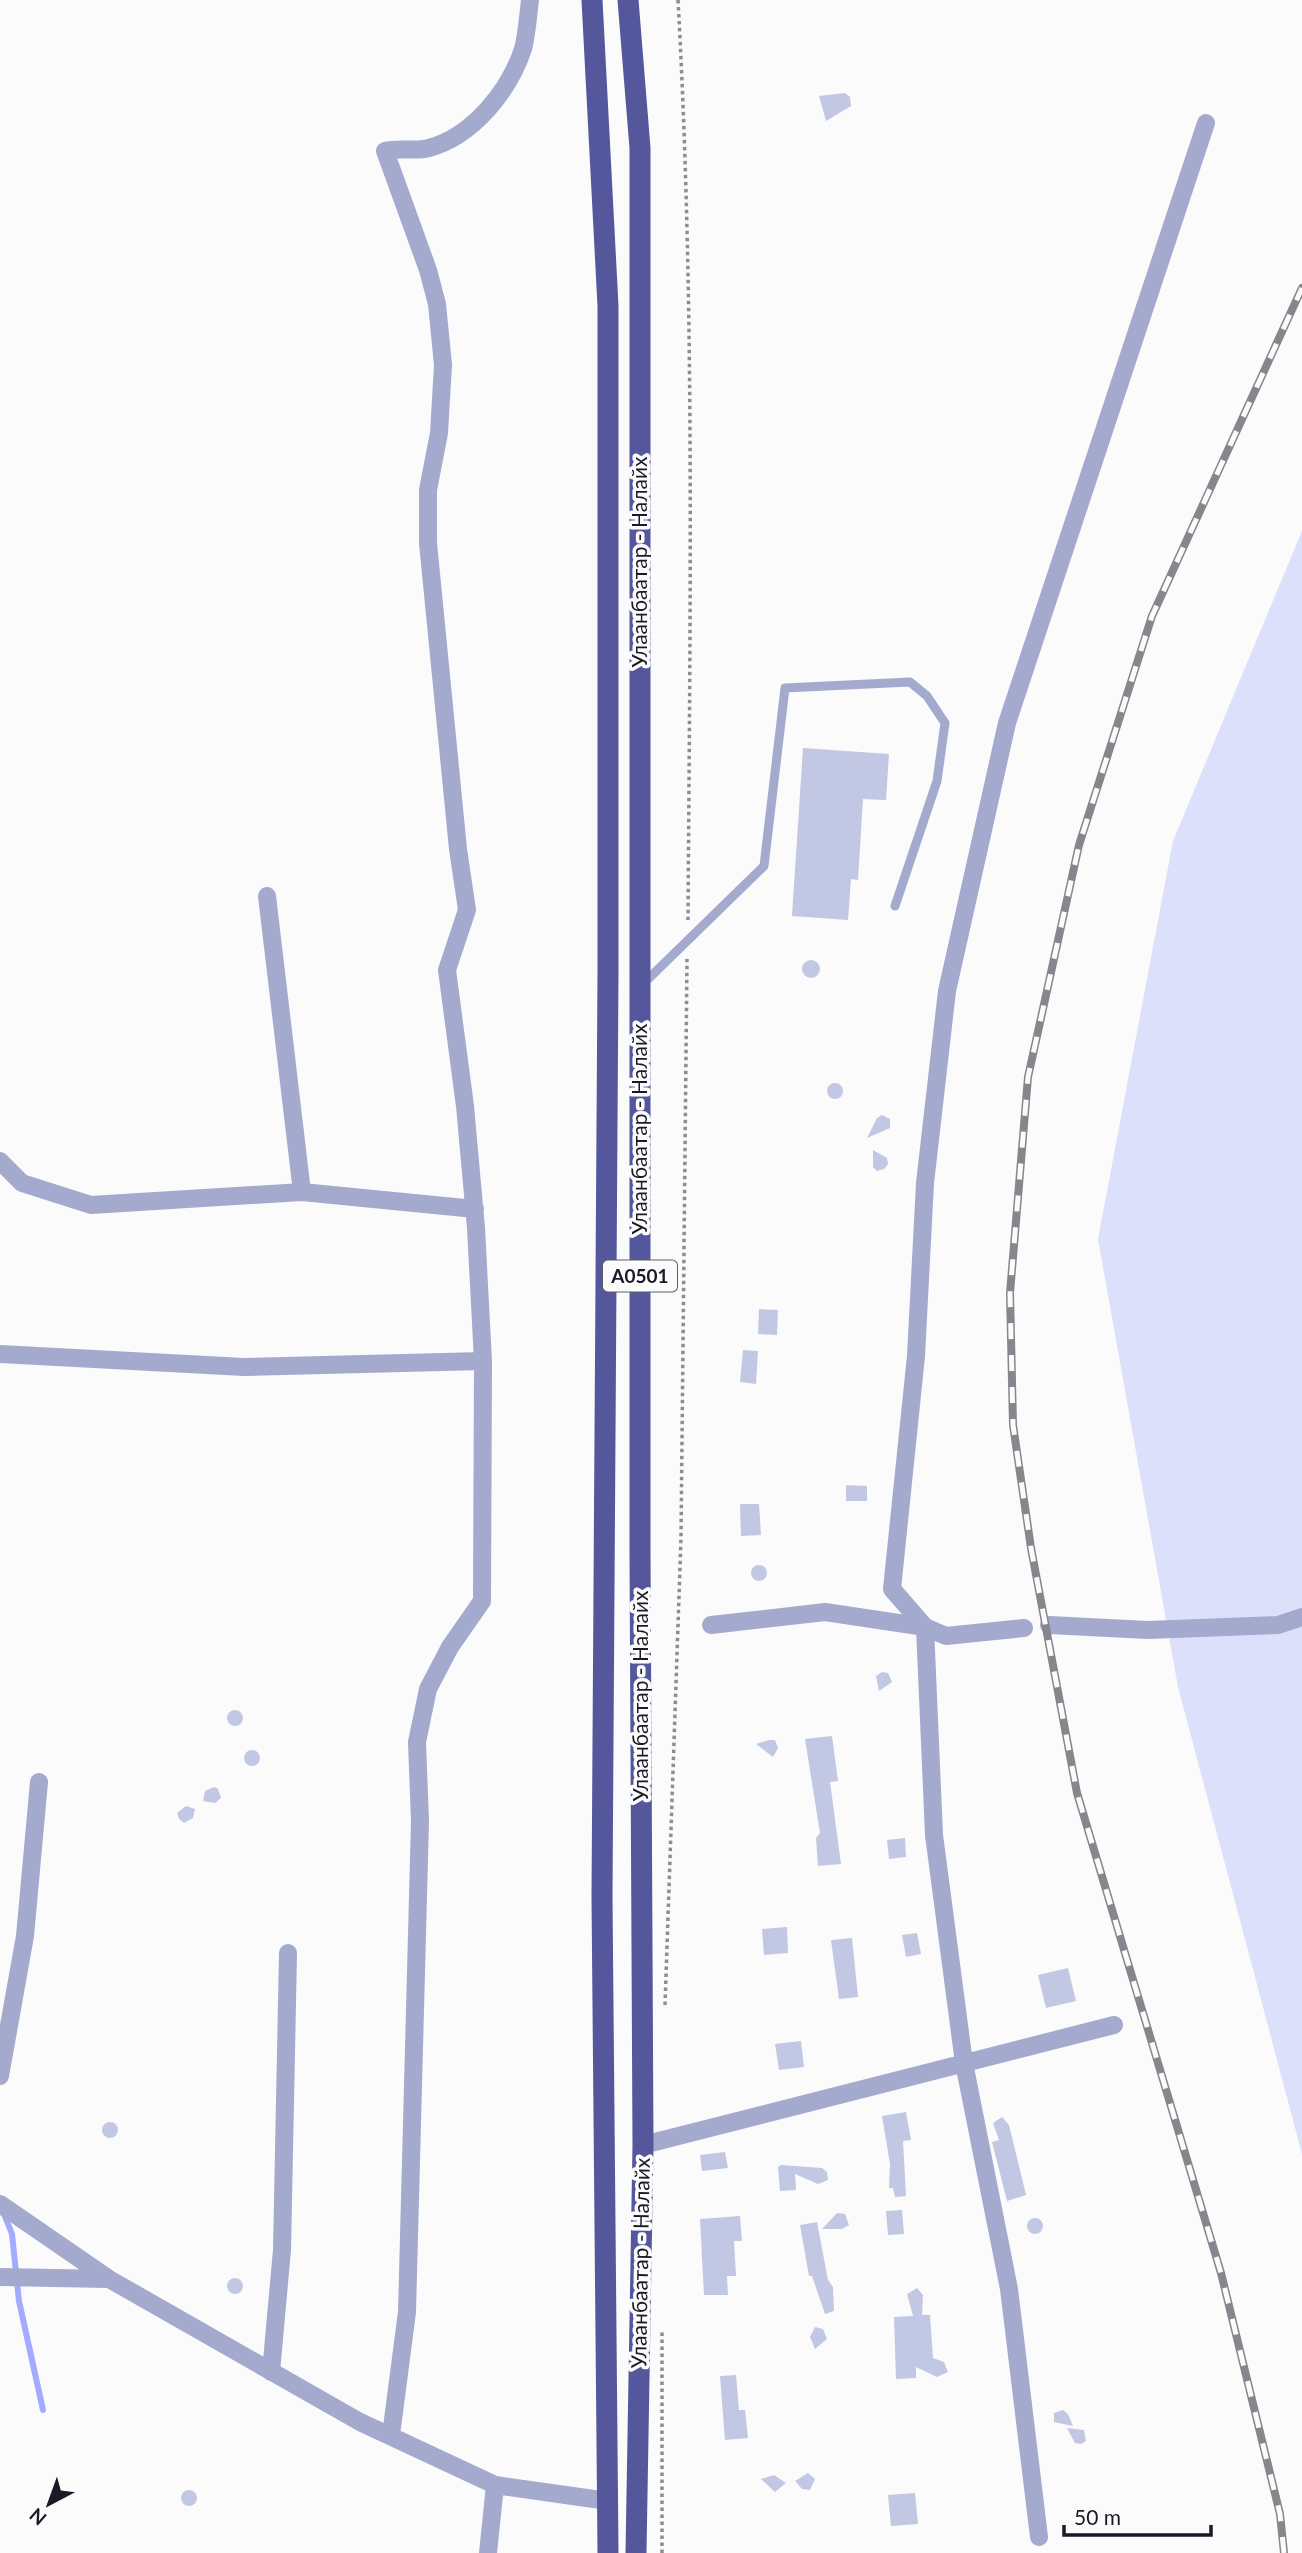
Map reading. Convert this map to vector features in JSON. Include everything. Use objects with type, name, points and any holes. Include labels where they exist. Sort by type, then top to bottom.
[{"type":"highway","name":"Улаанбаатар - Налайх","points":[[592,0],[608,306],[608,972],[602,1897],[608,2553]]},
{"type":"highway","name":"Улаанбаатар - Налайх","points":[[628,0],[640,148],[643,2145],[636,2553]]},
{"type":"street","points":[[391,2435],[408,2285],[420,1821],[417,1742],[428,1689],[450,1647],[482,1601],[483,1361],[475,1209],[447,970],[467,910],[458,849],[428,543],[428,490],[439,433],[443,365],[437,303],[386,150],[426,149],[449,141],[477,121],[509,83],[523,47],[530,0]]},
{"type":"street","points":[[1039,2537],[1009,2289],[964,2063],[934,1836],[925,1628],[892,1589],[916,1356],[925,1183],[947,991],[1007,723],[1206,123]]},
{"type":"street","points":[[267,896],[302,1192]]},
{"type":"street","points":[[0,1161],[22,1183],[91,1205],[302,1192],[475,1209]]},
{"type":"street","points":[[0,1354],[244,1367],[483,1361]]},
{"type":"street","points":[[711,1625],[825,1612],[925,1628],[946,1636],[1024,1628]]},
{"type":"street","points":[[1049,1625],[1161,1629],[1278,1625],[1302,1617]]},
{"type":"street","points":[[0,2076],[25,1936],[39,1782]]},
{"type":"street","points":[[271,2371],[282,2250],[288,1953]]},
{"type":"street","points":[[643,2145],[1114,2025]]},
{"type":"street","points":[[0,2204],[109,2279],[360,2422],[495,2485],[608,2501]]},
{"type":"street","points":[[0,2277],[109,2279]]},
{"type":"street","points":[[488,2553],[495,2485]]},
{"type":"lane","points":[[640,988],[687,938],[764,866],[785,688],[910,682],[927,696],[945,723],[937,781],[895,906]]},
{"type":"path","points":[[664,2015],[681,1524],[691,491],[686,146],[678,0]]},
{"type":"path","points":[[662,2317],[662,2553]]},
{"type":"shaded area","points":[[1302,531],[1302,2154],[1178,1687],[1098,1239],[1173,841]]},
{"type":"building","points":[[845,93],[850,97],[851,106],[826,121],[819,96]]},
{"type":"building","points":[[803,748],[889,754],[886,800],[863,799],[858,880],[851,879],[848,920],[792,916]]},
{"type":"building","points":[[811,960],[817,963],[820,969],[817,975],[811,978],[805,975],[802,969],[805,963]]},
{"type":"building","points":[[832,1083],[838,1083],[843,1091],[841,1097],[832,1099],[827,1094],[827,1088]]},
{"type":"building","points":[[882,1115],[890,1119],[890,1128],[867,1138],[877,1118]]},
{"type":"building","points":[[873,1150],[887,1158],[888,1164],[884,1169],[877,1171],[873,1167]]},
{"type":"building","points":[[759,1309],[778,1310],[777,1335],[758,1334]]},
{"type":"building","points":[[743,1350],[758,1351],[756,1384],[740,1382]]},
{"type":"building","points":[[846,1485],[867,1486],[867,1501],[846,1501]]},
{"type":"building","points":[[740,1504],[759,1504],[761,1535],[741,1536]]},
{"type":"building","points":[[759,1565],[765,1567],[765,1579],[759,1581],[753,1579],[751,1573],[753,1567]]},
{"type":"building","points":[[882,1672],[888,1673],[892,1682],[879,1691],[876,1676]]},
{"type":"building","points":[[235,1710],[241,1712],[241,1724],[235,1726],[229,1724],[227,1718],[229,1712]]},
{"type":"building","points":[[832,1736],[838,1781],[830,1782],[841,1864],[818,1866],[816,1838],[820,1833],[805,1739]]},
{"type":"building","points":[[775,1740],[778,1748],[773,1757],[756,1744]]},
{"type":"building","points":[[252,1750],[258,1752],[258,1764],[252,1766],[246,1764],[244,1758],[246,1752]]},
{"type":"building","points":[[214,1787],[218,1789],[221,1798],[215,1803],[203,1801],[205,1791]]},
{"type":"building","points":[[186,1806],[195,1809],[193,1818],[184,1823],[177,1813]]},
{"type":"building","points":[[905,1838],[906,1857],[889,1859],[887,1840]]},
{"type":"building","points":[[787,1927],[788,1953],[764,1955],[762,1929]]},
{"type":"building","points":[[917,1933],[921,1954],[906,1957],[902,1935]]},
{"type":"building","points":[[852,1938],[858,1997],[839,1999],[831,1940]]},
{"type":"building","points":[[1068,1968],[1076,2001],[1046,2008],[1038,1975]]},
{"type":"building","points":[[801,2041],[804,2067],[779,2070],[775,2044]]},
{"type":"building","points":[[906,2112],[911,2140],[903,2141],[906,2196],[895,2197],[893,2188],[889,2188],[890,2164],[882,2116]]},
{"type":"building","points":[[1002,2117],[1009,2125],[1026,2195],[1007,2201],[992,2142],[999,2140],[993,2123]]},
{"type":"building","points":[[110,2122],[116,2124],[116,2136],[110,2138],[104,2136],[102,2130],[104,2124]]},
{"type":"building","points":[[725,2152],[728,2168],[702,2171],[700,2155]]},
{"type":"building","points":[[778,2167],[822,2168],[827,2172],[828,2180],[818,2184],[795,2174],[796,2190],[780,2191]]},
{"type":"building","points":[[902,2210],[904,2234],[888,2235],[886,2211]]},
{"type":"building","points":[[837,2213],[845,2214],[849,2225],[842,2229],[822,2229]]},
{"type":"building","points":[[740,2216],[742,2241],[734,2241],[736,2276],[727,2276],[728,2295],[704,2295],[700,2219]]},
{"type":"building","points":[[1032,2218],[1038,2218],[1043,2226],[1041,2232],[1032,2234],[1027,2229],[1027,2223]]},
{"type":"building","points":[[817,2222],[828,2280],[833,2287],[834,2311],[825,2314],[812,2276],[809,2276],[800,2225]]},
{"type":"building","points":[[235,2278],[241,2280],[241,2292],[235,2294],[229,2292],[227,2286],[229,2280]]},
{"type":"building","points":[[917,2288],[923,2295],[922,2315],[930,2315],[933,2358],[944,2362],[948,2372],[937,2377],[916,2367],[916,2378],[896,2379],[894,2317],[913,2316],[907,2294]]},
{"type":"building","points":[[815,2327],[823,2329],[827,2339],[815,2349],[810,2337]]},
{"type":"building","points":[[736,2375],[739,2410],[745,2410],[748,2438],[725,2440],[720,2376]]},
{"type":"building","points":[[1063,2410],[1068,2414],[1073,2426],[1054,2422],[1054,2413]]},
{"type":"building","points":[[1067,2428],[1084,2430],[1086,2441],[1075,2443]]},
{"type":"building","points":[[808,2473],[815,2479],[810,2490],[802,2489],[795,2481]]},
{"type":"building","points":[[774,2475],[786,2483],[775,2492],[761,2479]]},
{"type":"building","points":[[189,2490],[195,2492],[195,2504],[189,2506],[183,2504],[181,2498],[183,2492]]},
{"type":"building","points":[[915,2493],[918,2524],[891,2526],[888,2495]]},
{"type":"waterway","points":[[4,2214],[12,2234],[19,2301],[43,2410]]},
{"type":"railway","points":[[1284,2553],[1280,2514],[1221,2273],[1077,1793],[1031,1548],[1013,1425],[1010,1293],[1028,1077],[1079,845],[1152,616],[1302,288]]}]
